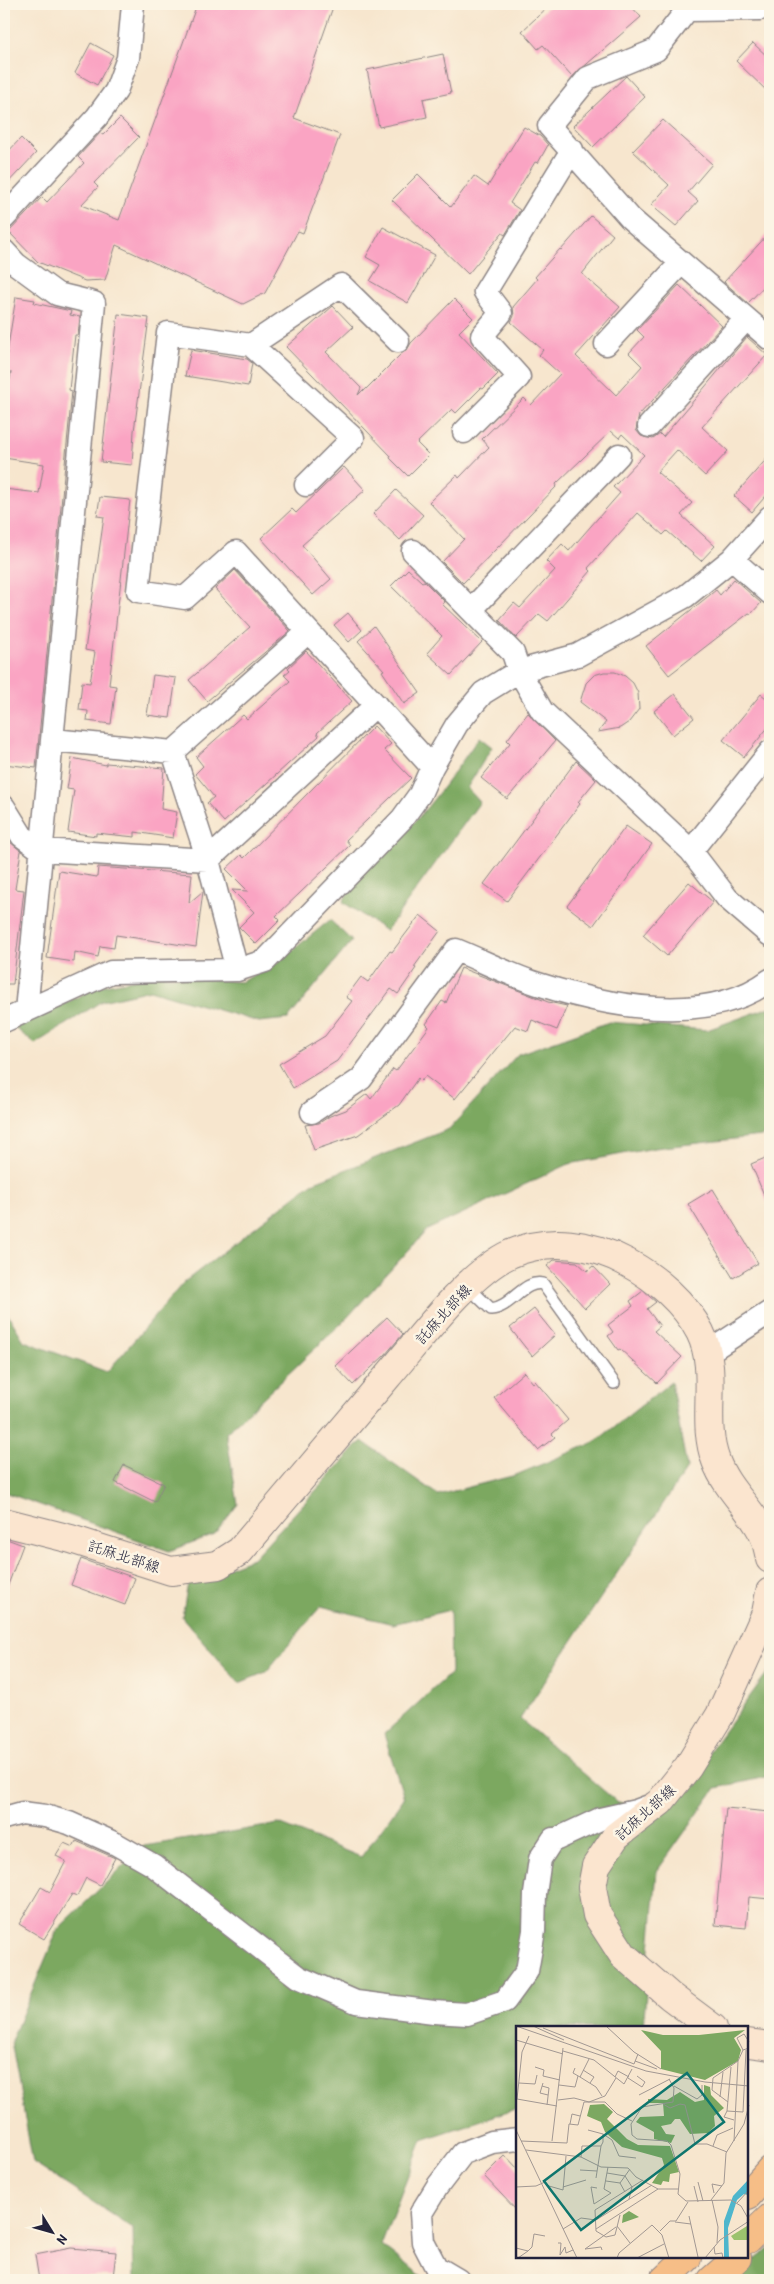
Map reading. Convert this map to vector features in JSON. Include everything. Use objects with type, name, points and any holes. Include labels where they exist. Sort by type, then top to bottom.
[{"type":"highway","points":[[749,2194],[770,2170]]},
{"type":"highway","points":[[749,2200],[770,2180]]},
{"type":"highway","points":[[749,2239],[770,2218]]},
{"type":"highway","points":[[749,2247],[770,2228]]},
{"type":"highway","points":[[664,2280],[686,2259]]},
{"type":"highway","points":[[704,2280],[727,2259]]},
{"type":"highway","points":[[712,2280],[736,2259]]},
{"type":"main road","name":"託麻北部線","points":[[4,1522],[71,1539],[171,1571],[218,1565],[240,1551],[467,1286],[484,1270],[497,1262],[537,1245],[567,1244],[597,1248],[646,1273],[689,1313],[701,1334],[707,1354],[710,1388],[710,1438],[715,1460],[729,1488],[765,1537],[770,1560]]},
{"type":"main road","name":"託麻北部線","points":[[710,2026],[670,1996],[623,1955],[597,1915],[592,1887],[596,1866],[616,1836],[660,1802],[688,1767],[720,1714],[766,1613],[770,1592]]},
{"type":"main road","points":[[749,2043],[770,2046]]},
{"type":"street","points":[[4,218],[97,116],[116,91],[128,58],[133,4]]},
{"type":"street","points":[[760,7],[687,10],[656,50],[588,78],[549,126],[631,219],[770,339]]},
{"type":"street","points":[[464,432],[519,377],[482,336],[500,313],[484,292],[572,150]]},
{"type":"street","points":[[4,250],[16,264],[57,294],[94,303],[26,1011]]},
{"type":"street","points":[[606,344],[681,263]]},
{"type":"street","points":[[250,345],[341,285],[398,342]]},
{"type":"street","points":[[649,426],[746,319]]},
{"type":"street","points":[[306,485],[352,438],[250,345],[168,333],[138,591],[185,598],[236,552],[432,767]]},
{"type":"street","points":[[471,610],[619,454]]},
{"type":"street","points":[[4,1021],[111,972],[237,970],[265,961],[402,819],[420,794],[432,767],[457,724],[483,694],[519,671],[578,655],[631,628],[686,596],[732,559],[770,517]]},
{"type":"street","points":[[413,551],[514,653],[519,671],[542,711],[691,851],[727,898],[770,935]]},
{"type":"street","points":[[732,559],[770,593]]},
{"type":"street","points":[[53,740],[173,752],[308,632]]},
{"type":"street","points":[[4,807],[22,836],[41,850],[208,860],[376,705]]},
{"type":"street","points":[[173,752],[208,860],[237,970]]},
{"type":"street","points":[[691,851],[770,752]]},
{"type":"street","points":[[312,1112],[361,1079],[456,950],[537,984],[599,1000],[669,1009],[710,1006],[754,992],[770,980]]},
{"type":"street","points":[[707,1354],[770,1312]]},
{"type":"street","points":[[4,1818],[22,1813],[45,1816],[69,1823],[116,1844],[153,1865],[298,1977],[356,2002],[434,2012],[467,2014],[505,2001],[527,1971],[534,1931],[535,1894],[540,1858],[553,1838],[558,1839],[600,1818],[636,1811],[660,1802]]},
{"type":"street","points":[[458,2280],[436,2267],[424,2242],[421,2213],[437,2187],[463,2153],[492,2142],[516,2139]]},
{"type":"lane","points":[[467,1286],[491,1309],[500,1309],[532,1284],[543,1284],[614,1383]]},
{"type":"green space","points":[[479,737],[492,747],[467,788],[480,802],[386,931],[343,902],[356,881],[401,837],[428,806]]},
{"type":"green space","points":[[330,920],[352,941],[288,1019],[259,1022],[150,990],[102,1001],[35,1044],[15,1028],[100,986],[158,975],[241,982],[278,962]]},
{"type":"green space","points":[[770,1007],[770,1135],[655,1148],[569,1164],[427,1230],[345,1320],[226,1433],[238,1504],[215,1534],[169,1551],[4,1492],[4,1308],[24,1341],[107,1372],[183,1283],[312,1183],[449,1129],[518,1054],[609,1022],[707,1030]]},
{"type":"green space","points":[[671,1382],[687,1468],[520,1719],[617,1802],[666,1810],[770,1669],[770,1776],[716,1788],[657,1871],[643,2026],[516,2026],[516,2109],[422,2140],[381,2245],[427,2280],[134,2280],[133,2228],[33,2163],[11,2041],[58,1929],[144,1846],[279,1824],[361,1857],[404,1798],[384,1734],[451,1673],[450,1610],[393,1624],[321,1606],[266,1672],[239,1683],[182,1617],[188,1583],[253,1558],[362,1441],[438,1495],[516,1475],[595,1442]]},
{"type":"green space","points":[[770,2247],[770,2280],[729,2280]]},
{"type":"building","points":[[197,4],[334,4],[294,118],[340,135],[303,233],[298,231],[265,293],[243,304],[116,245],[105,280],[85,281],[38,262],[9,232],[42,197],[47,202],[84,163],[78,157],[100,133],[103,135],[120,118],[139,137],[94,183],[98,187],[81,205],[119,220]]},
{"type":"building","points":[[551,4],[629,4],[641,17],[572,77],[543,45],[538,49],[522,31]]},
{"type":"building","points":[[91,43],[113,55],[97,85],[75,73]]},
{"type":"building","points":[[753,43],[770,59],[770,94],[736,61]]},
{"type":"building","points":[[443,54],[451,93],[423,99],[427,117],[379,127],[367,70]]},
{"type":"building","points":[[626,76],[645,97],[593,147],[573,126]]},
{"type":"building","points":[[663,120],[712,164],[688,192],[698,201],[676,226],[651,205],[669,185],[633,151]]},
{"type":"building","points":[[524,127],[540,136],[548,145],[538,163],[535,162],[510,203],[520,210],[505,235],[502,233],[468,274],[392,200],[418,174],[451,207],[474,176],[488,186]]},
{"type":"building","points":[[21,138],[36,153],[4,187],[4,156]]},
{"type":"building","points":[[591,216],[613,235],[582,274],[620,307],[576,356],[616,395],[642,366],[629,353],[644,337],[637,330],[679,285],[722,326],[639,415],[636,430],[641,436],[653,439],[660,434],[663,437],[747,337],[767,355],[702,427],[728,451],[705,476],[677,450],[657,472],[692,503],[681,515],[715,546],[701,561],[667,531],[663,535],[638,513],[588,568],[591,571],[548,621],[539,614],[516,638],[499,620],[514,603],[520,608],[555,570],[546,561],[562,544],[569,551],[620,493],[613,487],[644,455],[622,434],[619,438],[611,431],[556,484],[557,486],[463,583],[442,562],[464,539],[429,502],[457,475],[459,478],[489,447],[482,439],[524,398],[531,405],[560,374],[539,355],[543,350],[511,322],[514,316],[513,307],[537,279],[535,277]]},
{"type":"building","points":[[383,227],[435,255],[408,303],[370,281],[380,265],[366,257]]},
{"type":"building","points":[[770,232],[770,280],[748,303],[724,282]]},
{"type":"building","points":[[16,297],[35,300],[34,303],[71,311],[70,315],[80,317],[78,335],[75,335],[69,390],[72,391],[36,768],[4,764],[4,489],[39,493],[44,464],[4,458],[4,416],[11,372],[4,371]]},
{"type":"building","points":[[454,299],[473,318],[459,332],[498,374],[456,413],[452,409],[417,443],[429,455],[408,476],[286,347],[333,306],[353,327],[326,352],[361,388],[358,395],[407,350],[411,343]]},
{"type":"building","points":[[118,314],[149,318],[134,431],[132,465],[101,462]]},
{"type":"building","points":[[191,350],[247,359],[252,363],[248,386],[185,376]]},
{"type":"building","points":[[770,455],[770,491],[752,512],[734,496]]},
{"type":"building","points":[[344,467],[365,490],[302,545],[331,579],[313,595],[261,538],[292,509],[296,513]]},
{"type":"building","points":[[396,490],[423,515],[400,540],[373,514]]},
{"type":"building","points":[[100,497],[130,500],[109,685],[116,686],[111,724],[87,721],[88,711],[79,710],[82,682],[90,683],[95,652],[85,650],[104,517],[97,516]]},
{"type":"building","points":[[408,569],[422,582],[424,581],[445,602],[442,604],[482,642],[451,675],[427,653],[442,636],[391,586]]},
{"type":"building","points":[[235,570],[290,631],[207,701],[189,680],[250,627],[215,589]]},
{"type":"building","points":[[734,579],[761,603],[751,614],[749,613],[669,675],[646,646],[716,590],[720,595]]},
{"type":"building","points":[[348,613],[362,630],[349,642],[334,625]]},
{"type":"building","points":[[374,626],[420,693],[404,704],[382,671],[384,670],[358,641]]},
{"type":"building","points":[[306,651],[352,701],[317,733],[319,736],[224,822],[207,803],[214,797],[195,774],[203,766],[196,757],[243,715],[247,719],[290,681],[284,675],[290,670],[288,668]]},
{"type":"building","points":[[604,672],[615,672],[625,676],[633,683],[638,693],[639,709],[629,722],[620,728],[598,732],[606,722],[580,702],[586,683],[594,675]]},
{"type":"building","points":[[153,675],[176,678],[170,718],[147,715]]},
{"type":"building","points":[[675,694],[694,718],[673,735],[654,711]]},
{"type":"building","points":[[761,694],[770,701],[770,725],[744,757],[723,740]]},
{"type":"building","points":[[528,713],[555,741],[507,799],[481,778],[510,743],[507,740]]},
{"type":"building","points":[[374,726],[391,744],[384,750],[411,778],[346,840],[350,845],[276,916],[280,920],[256,944],[239,927],[254,912],[232,890],[248,891],[226,869],[241,855],[244,858]]},
{"type":"building","points":[[72,758],[106,765],[106,763],[164,768],[161,809],[177,812],[173,838],[135,832],[135,837],[96,833],[96,836],[68,832],[74,790],[67,789]]},
{"type":"building","points":[[576,761],[596,780],[507,901],[484,884]]},
{"type":"building","points":[[626,826],[652,844],[593,926],[567,906]]},
{"type":"building","points":[[4,841],[10,842],[21,851],[15,889],[24,890],[13,984],[4,984]]},
{"type":"building","points":[[98,867],[192,874],[189,903],[203,891],[196,947],[116,935],[114,948],[100,946],[98,957],[75,952],[74,962],[47,958],[59,871],[97,877]]},
{"type":"building","points":[[689,882],[713,902],[667,956],[643,935]]},
{"type":"building","points":[[420,915],[440,931],[414,967],[416,968],[398,994],[391,989],[337,1061],[293,1088],[279,1064],[325,1036],[352,1001],[346,997],[361,977],[368,982],[390,951],[392,952]]},
{"type":"building","points":[[461,968],[548,1002],[567,1006],[557,1030],[532,1020],[528,1031],[515,1026],[455,1099],[425,1076],[421,1081],[418,1078],[399,1105],[358,1135],[314,1150],[305,1125],[319,1123],[330,1116],[346,1110],[367,1094],[371,1099],[393,1069],[396,1071],[429,1027],[426,1024],[442,1001],[446,1003]]},
{"type":"building","points":[[770,1156],[770,1209],[751,1164]]},
{"type":"building","points":[[713,1189],[758,1263],[733,1278],[688,1204]]},
{"type":"building","points":[[554,1260],[577,1262],[587,1271],[593,1266],[610,1284],[585,1308],[547,1266]]},
{"type":"building","points":[[643,1291],[656,1302],[647,1309],[660,1326],[654,1331],[682,1357],[657,1383],[620,1349],[618,1350],[608,1336],[613,1332],[608,1325],[633,1306],[630,1301]]},
{"type":"building","points":[[534,1309],[555,1335],[532,1356],[510,1328]]},
{"type":"building","points":[[387,1317],[403,1334],[385,1355],[353,1385],[335,1366]]},
{"type":"building","points":[[524,1372],[533,1383],[535,1381],[568,1420],[552,1434],[555,1437],[538,1450],[494,1398]]},
{"type":"building","points":[[124,1465],[164,1484],[155,1502],[115,1482]]},
{"type":"building","points":[[4,1538],[23,1545],[5,1593],[4,1593]]},
{"type":"building","points":[[81,1559],[135,1578],[125,1605],[71,1585]]},
{"type":"building","points":[[726,1808],[770,1812],[770,1899],[749,1897],[746,1928],[715,1925]]},
{"type":"building","points":[[76,1841],[115,1858],[100,1885],[86,1878],[77,1896],[72,1894],[44,1939],[19,1924],[41,1887],[50,1892],[66,1861],[56,1856],[64,1843],[73,1847]]},
{"type":"building","points":[[505,2155],[516,2167],[516,2210],[484,2176]]},
{"type":"building","points":[[71,2248],[116,2252],[113,2277],[85,2276],[72,2280],[39,2280],[35,2255]]}]
